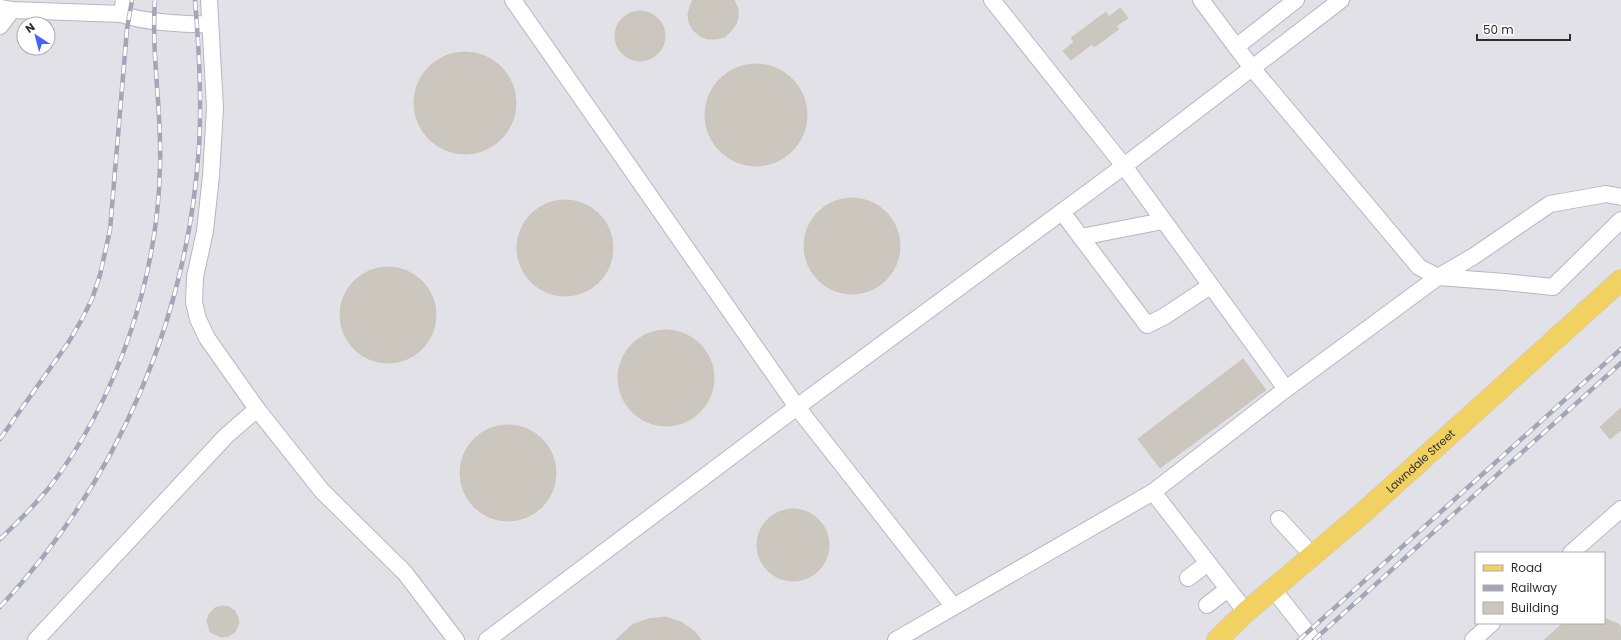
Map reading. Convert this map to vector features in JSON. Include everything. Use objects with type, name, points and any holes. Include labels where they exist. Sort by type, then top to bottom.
[{"type":"main road","name":"Lawndale Street","points":[[1217,640],[1246,612],[1365,511],[1621,280]]},
{"type":"lane","points":[[209,0],[215,108],[211,176],[205,231],[195,277],[194,302],[198,319],[207,338],[257,409],[322,491],[405,573],[456,640]]},
{"type":"lane","points":[[513,0],[797,407],[953,606]]},
{"type":"lane","points":[[992,0],[1124,166],[1286,389]]},
{"type":"lane","points":[[1201,0],[1252,68],[1419,267],[1438,278],[1505,282],[1553,287],[1621,220]]},
{"type":"lane","points":[[1236,46],[1296,0]]},
{"type":"lane","points":[[487,640],[797,407],[1124,166],[1341,0]]},
{"type":"lane","points":[[0,26],[6,9],[123,7],[129,17],[197,25],[210,24]]},
{"type":"lane","points":[[896,640],[1153,492],[1286,389],[1438,278],[1474,256],[1550,204],[1606,194],[1621,197]]},
{"type":"lane","points":[[1062,212],[1147,325],[1165,316],[1210,286]]},
{"type":"lane","points":[[1081,237],[1163,221]]},
{"type":"lane","points":[[36,640],[226,436],[257,409]]},
{"type":"lane","points":[[1153,492],[1246,612]]},
{"type":"lane","points":[[1573,552],[1621,509]]},
{"type":"lane","points":[[1279,519],[1313,556]]},
{"type":"lane","points":[[1188,578],[1208,563]]},
{"type":"lane","points":[[1207,605],[1228,589]]},
{"type":"lane","points":[[1274,589],[1313,640]]},
{"type":"lane","points":[[1473,640],[1491,624]]},
{"type":"shaded area","points":[[0,0],[1621,0],[1621,640],[0,640]]},
{"type":"building","points":[[693,0],[734,0],[738,9],[736,24],[725,37],[708,39],[700,36],[693,30],[689,22],[688,14]]},
{"type":"building","points":[[1120,8],[1128,18],[1116,26],[1119,29],[1094,47],[1092,44],[1071,60],[1063,51],[1074,42],[1071,38],[1106,12],[1109,17]]},
{"type":"building","points":[[640,11],[650,13],[658,18],[663,26],[665,36],[663,46],[658,54],[650,59],[640,61],[630,59],[622,54],[617,46],[615,36],[617,26],[622,18],[630,13]]},
{"type":"building","points":[[465,52],[484,56],[501,67],[512,84],[516,103],[512,122],[501,139],[484,150],[465,154],[446,150],[429,139],[418,122],[414,103],[418,84],[429,67],[446,56]]},
{"type":"building","points":[[756,64],[775,68],[792,79],[803,96],[807,115],[803,134],[792,151],[775,162],[756,166],[737,162],[720,151],[709,134],[705,115],[709,96],[720,79],[737,68]]},
{"type":"building","points":[[852,198],[871,201],[886,212],[897,227],[900,246],[897,265],[886,280],[871,291],[852,294],[833,291],[818,280],[807,265],[804,246],[807,227],[818,212],[833,201]]},
{"type":"building","points":[[565,200],[584,203],[599,214],[610,229],[613,248],[610,267],[599,282],[584,293],[565,296],[546,293],[531,282],[520,267],[517,248],[520,229],[531,214],[546,203]]},
{"type":"building","points":[[388,267],[407,270],[422,281],[433,296],[436,315],[433,334],[422,349],[407,360],[388,363],[369,360],[354,349],[343,334],[340,315],[343,296],[354,281],[369,270]]},
{"type":"building","points":[[666,330],[685,333],[700,344],[711,359],[714,378],[711,397],[700,412],[685,423],[666,426],[647,423],[632,412],[621,397],[618,378],[621,359],[632,344],[647,333]]},
{"type":"building","points":[[1243,359],[1266,390],[1160,468],[1138,439]]},
{"type":"building","points":[[1621,408],[1621,430],[1610,439],[1600,427]]},
{"type":"building","points":[[508,425],[527,428],[542,439],[553,454],[556,473],[553,492],[542,507],[527,518],[508,521],[489,518],[474,507],[463,492],[460,473],[463,454],[474,439],[489,428]]},
{"type":"building","points":[[793,509],[813,515],[823,525],[829,545],[823,565],[813,575],[793,581],[773,575],[763,565],[757,545],[763,525],[773,515]]},
{"type":"building","points":[[222,606],[229,607],[235,611],[239,623],[235,632],[228,636],[221,637],[210,632],[207,621],[209,614],[215,608]]},
{"type":"building","points":[[665,617],[681,622],[695,632],[701,640],[616,640],[632,625],[648,619]]},
{"type":"building","points":[[1605,618],[1618,624],[1621,627],[1621,640],[1544,640],[1562,624],[1605,624]]},
{"type":"railway","points":[[0,439],[68,343],[92,299],[100,275],[110,230],[127,29],[132,0]]},
{"type":"railway","points":[[0,539],[37,502],[73,454],[94,417],[113,377],[129,336],[142,294],[151,251],[157,208],[160,166],[160,124],[154,42],[155,0]]},
{"type":"railway","points":[[0,607],[42,558],[79,506],[112,451],[140,394],[162,334],[180,273],[192,210],[199,146],[200,73],[195,0]]},
{"type":"railway","points":[[1299,640],[1621,349]]},
{"type":"railway","points":[[1314,640],[1621,363]]}]
